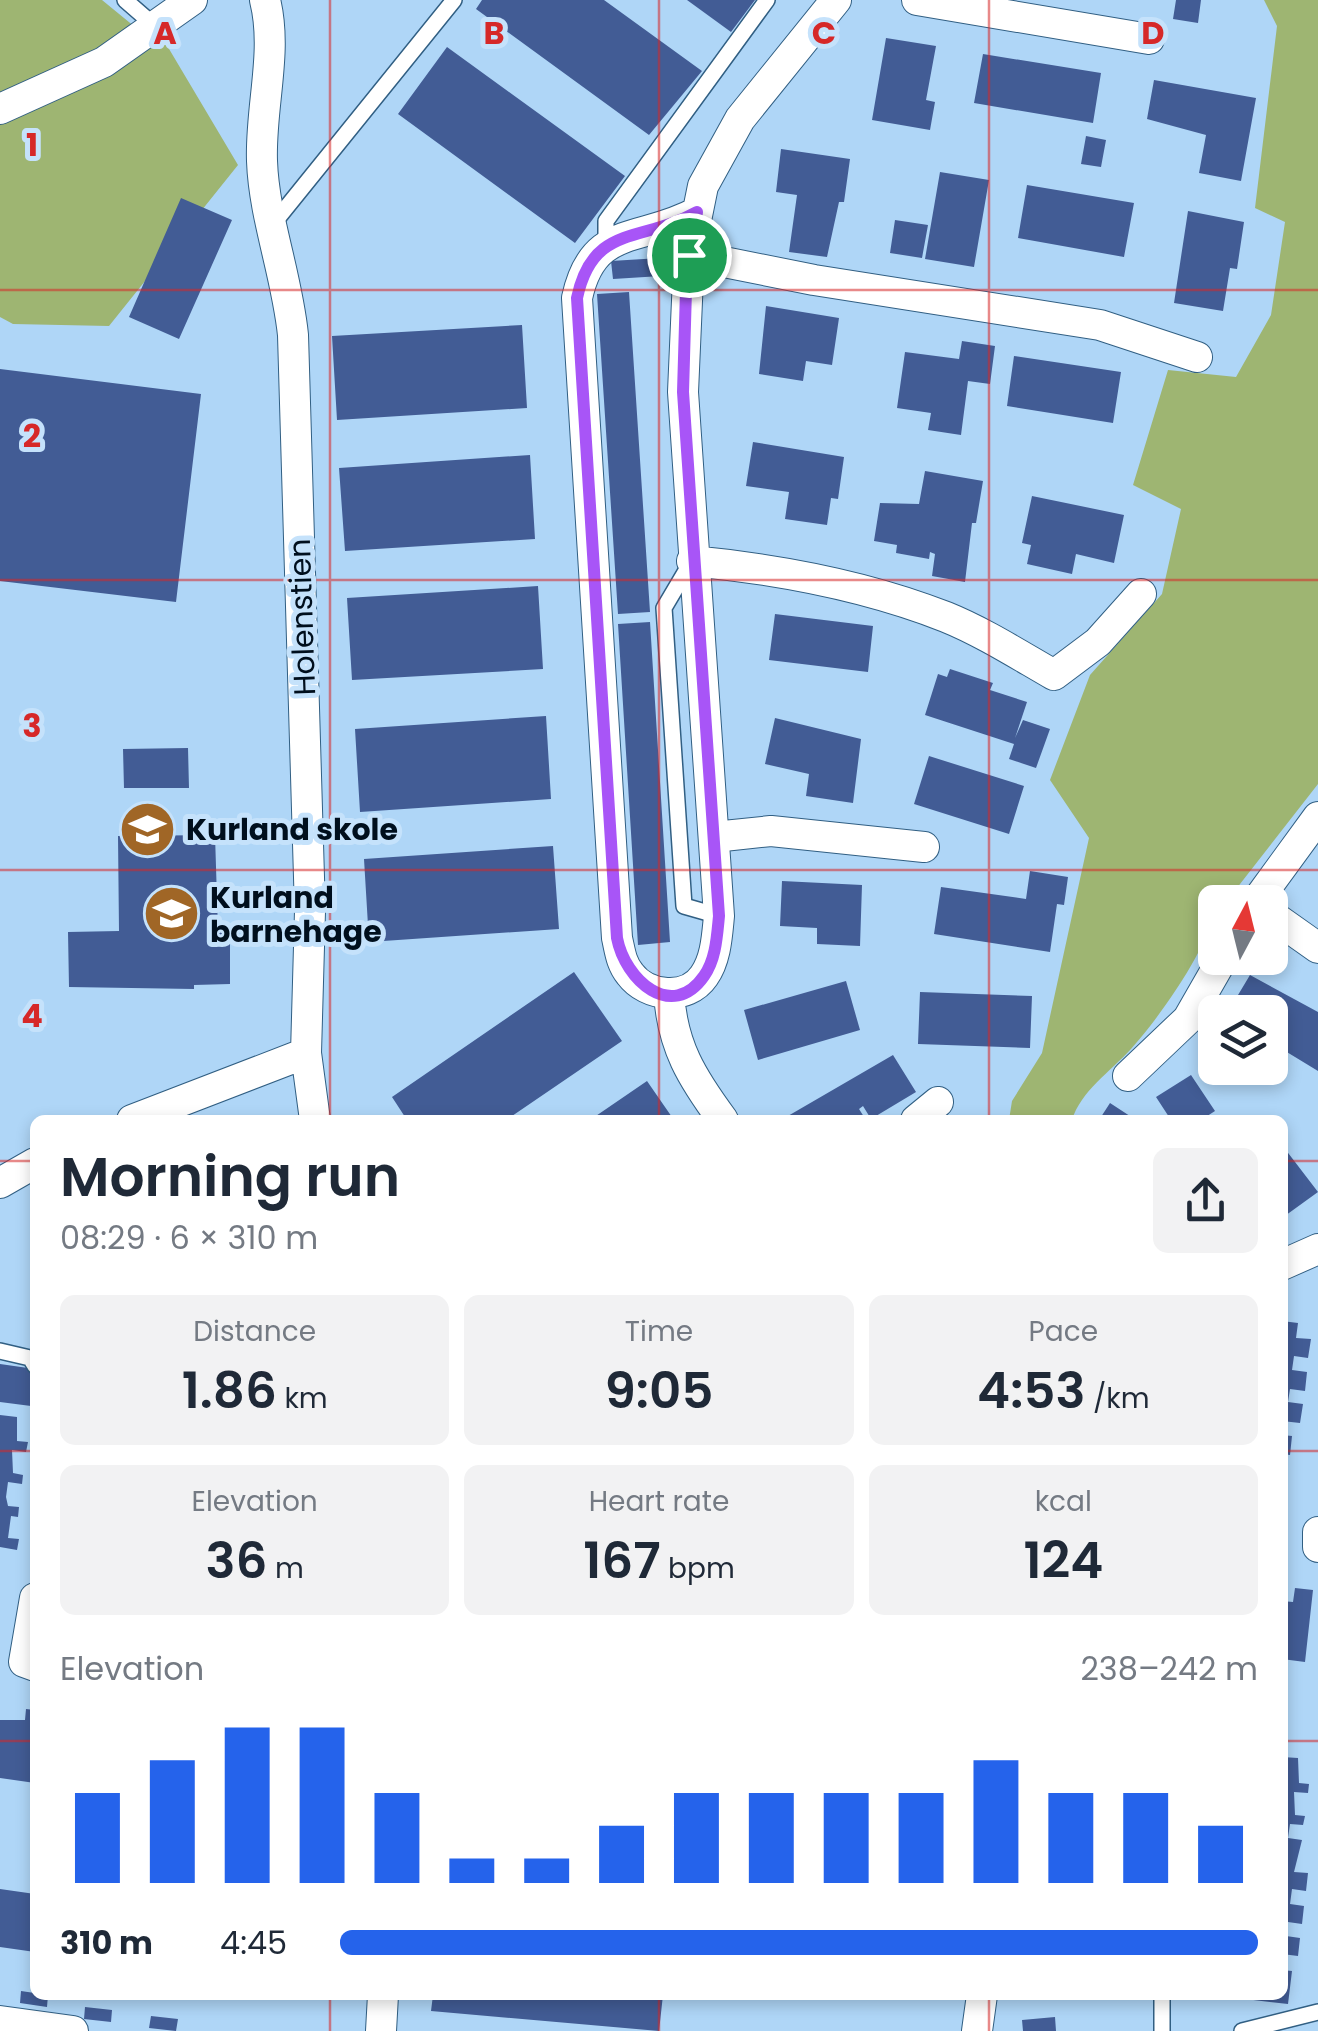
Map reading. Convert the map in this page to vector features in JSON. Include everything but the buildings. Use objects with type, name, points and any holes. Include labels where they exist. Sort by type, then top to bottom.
[{"type":"street","points":[[0,109],[104,62],[192,0]]},
{"type":"street","name":"Holenstien","points":[[264,0],[272,29],[262,160],[288,282],[293,335],[310,911],[306,1052],[314,1115]]},
{"type":"street","points":[[697,212],[677,224],[606,245],[583,269],[577,298],[617,938],[622,962],[633,978],[646,989],[668,993],[687,990],[703,978],[714,952],[719,916],[683,392],[689,255],[703,186],[740,120],[836,0]]},
{"type":"street","points":[[916,0],[1149,39]]},
{"type":"street","points":[[689,255],[814,280],[1100,325],[1197,357]]},
{"type":"street","points":[[692,561],[818,581],[883,598],[946,618],[1054,674],[1098,642],[1140,594]]},
{"type":"street","points":[[1268,885],[1318,817]]},
{"type":"street","points":[[714,837],[771,831],[924,847]]},
{"type":"street","points":[[1288,927],[1318,948]]},
{"type":"street","points":[[1128,1076],[1188,1019],[1213,975]]},
{"type":"street","points":[[668,993],[670,1027],[686,1071],[719,1115]]},
{"type":"street","points":[[145,1115],[306,1052]]},
{"type":"street","points":[[0,1183],[30,1166]]},
{"type":"street","points":[[1288,1263],[1318,1249]]},
{"type":"street","points":[[1318,1532],[1318,1547]]},
{"type":"street","points":[[20,1663],[30,1620]]},
{"type":"street","points":[[380,2031],[383,2000]]},
{"type":"street","points":[[977,2031],[981,2000]]},
{"type":"street","points":[[0,2021],[72,2031]]},
{"type":"lane","points":[[125,0],[156,27]]},
{"type":"lane","points":[[273,224],[454,0]]},
{"type":"lane","points":[[606,245],[606,221],[768,0]]},
{"type":"lane","points":[[692,561],[664,608],[684,906],[719,916]]},
{"type":"lane","points":[[0,1350],[30,1358]]},
{"type":"lane","points":[[1162,2000],[1162,2031]]},
{"type":"lane","points":[[1242,2031],[1318,2012]]},
{"type":"green space","points":[[0,0],[102,0],[135,27],[156,27],[238,165],[109,326],[13,324],[0,317]]},
{"type":"green space","points":[[1264,0],[1318,0],[1318,784],[1239,885],[1198,885],[1196,958],[1142,1036],[1089,1091],[1074,1115],[1010,1115],[1012,1101],[1042,1053],[1089,838],[1050,780],[1090,675],[1162,594],[1181,509],[1133,485],[1168,370],[1236,377],[1271,315],[1285,222],[1255,208],[1277,26]]},
{"type":"place","name":"Kurland skole","points":[[147,829]]},
{"type":"place","name":"Kurland barnehage","points":[[171,914]]},
{"type":"route","points":[[697,212],[689,255],[683,392],[719,916],[714,952],[703,978],[687,990],[666,994],[646,989],[633,978],[622,962],[617,938],[577,298],[583,269],[606,245],[677,224],[697,212]]}]
